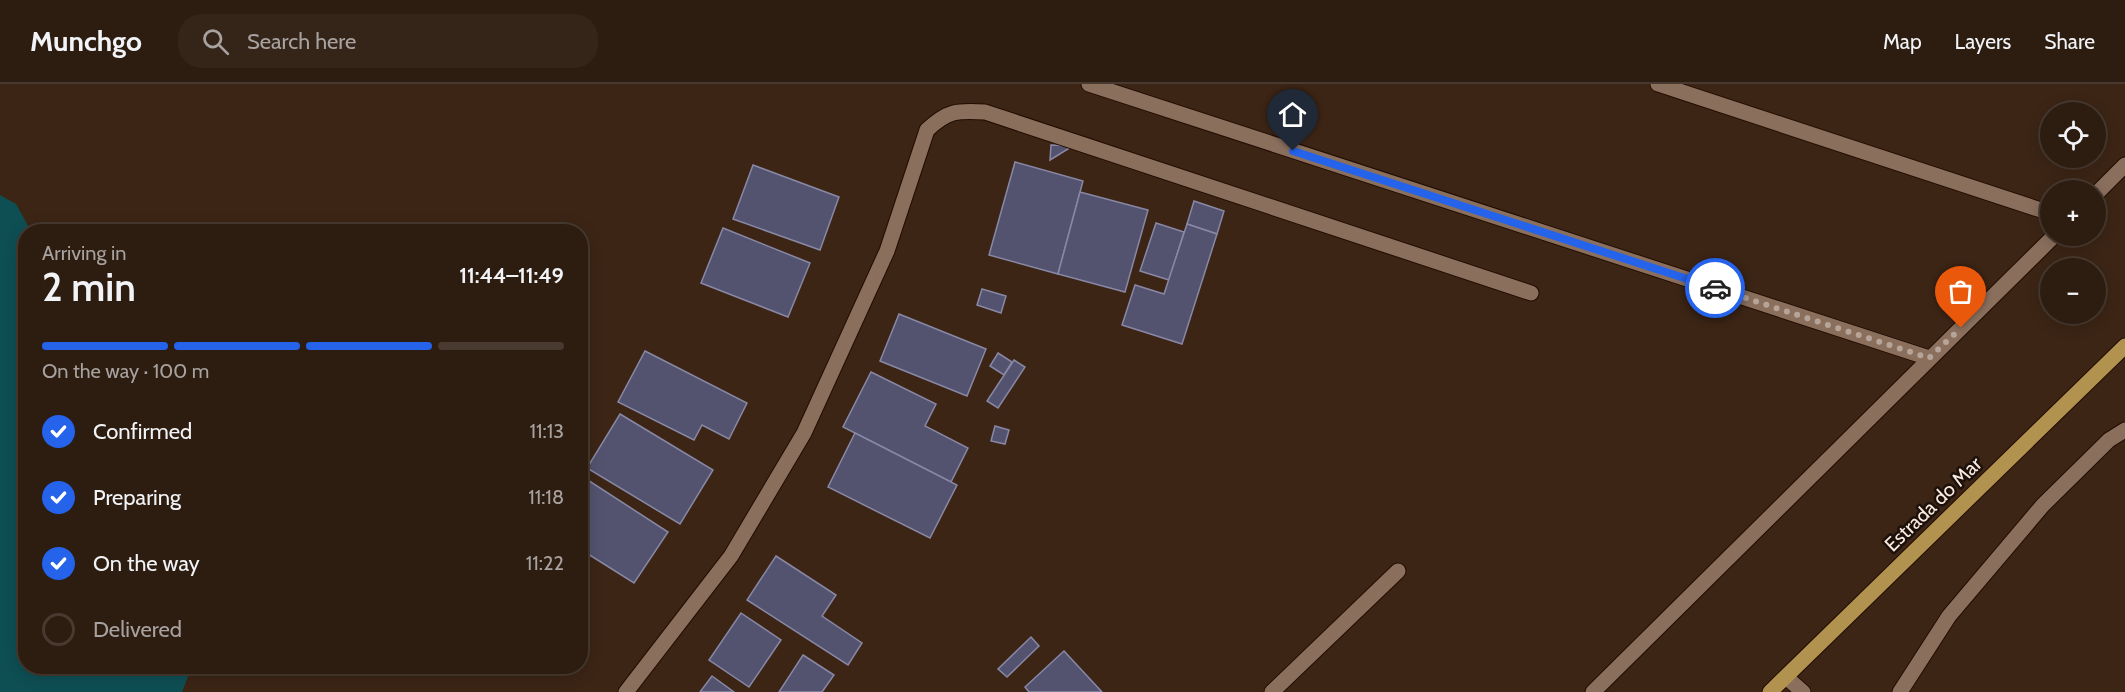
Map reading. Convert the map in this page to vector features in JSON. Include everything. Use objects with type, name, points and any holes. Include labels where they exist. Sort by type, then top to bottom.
[{"type":"main road","name":"Estrada do Mar","points":[[1770,692],[2125,346]]},
{"type":"street","points":[[1089,84],[1929,358]]},
{"type":"street","points":[[1658,84],[2040,210]]},
{"type":"street","points":[[626,692],[731,556],[804,433],[887,251],[927,130],[941,116],[961,110],[984,112],[1531,293]]},
{"type":"street","points":[[2106,184],[2125,165]]},
{"type":"street","points":[[1593,692],[2044,246]]},
{"type":"street","points":[[1900,692],[1949,616],[2043,505],[2109,440],[2125,430]]},
{"type":"street","points":[[1272,692],[1398,571]]},
{"type":"street","points":[[1786,677],[1803,692]]},
{"type":"water","points":[[0,195],[16,204],[27,224],[18,224],[18,674],[189,674],[182,692],[0,692]]},
{"type":"building","points":[[1051,145],[1073,146],[1050,160]]},
{"type":"building","points":[[1015,162],[1083,181],[1058,274],[989,255]]},
{"type":"building","points":[[753,165],[839,197],[820,250],[733,219]]},
{"type":"building","points":[[1080,192],[1148,210],[1125,292],[1058,274]]},
{"type":"building","points":[[1194,201],[1224,211],[1217,234],[1187,224]]},
{"type":"building","points":[[1156,223],[1184,232],[1169,280],[1140,271]]},
{"type":"building","points":[[1187,224],[1217,234],[1182,344],[1122,325],[1135,285],[1164,294]]},
{"type":"building","points":[[723,228],[810,263],[788,317],[701,283]]},
{"type":"building","points":[[982,289],[1006,296],[1001,313],[977,305]]},
{"type":"building","points":[[899,314],[986,349],[967,396],[880,361]]},
{"type":"building","points":[[645,351],[747,403],[729,439],[702,425],[694,440],[618,402]]},
{"type":"building","points":[[998,353],[1012,362],[1004,375],[990,366]]},
{"type":"building","points":[[1014,360],[1025,367],[998,408],[987,401]]},
{"type":"building","points":[[871,372],[936,404],[925,426],[968,448],[951,482],[843,427]]},
{"type":"building","points":[[620,414],[713,470],[680,524],[588,469]]},
{"type":"building","points":[[995,426],[1009,430],[1005,444],[991,441]]},
{"type":"building","points":[[855,433],[957,485],[930,538],[828,487]]},
{"type":"building","points":[[588,480],[668,532],[634,583],[588,554]]},
{"type":"building","points":[[776,556],[836,595],[822,616],[862,643],[848,665],[747,600]]},
{"type":"building","points":[[741,613],[781,640],[749,687],[709,660]]},
{"type":"building","points":[[1031,637],[1039,646],[1007,677],[998,669]]},
{"type":"building","points":[[1064,651],[1102,692],[1029,692],[1025,687]]},
{"type":"building","points":[[803,655],[834,675],[822,692],[779,692]]},
{"type":"building","points":[[712,676],[734,692],[700,692]]},
{"type":"way so far","points":[[1715,288],[1929,358],[1961,328]]},
{"type":"route","points":[[1293,151],[1715,288]]}]
